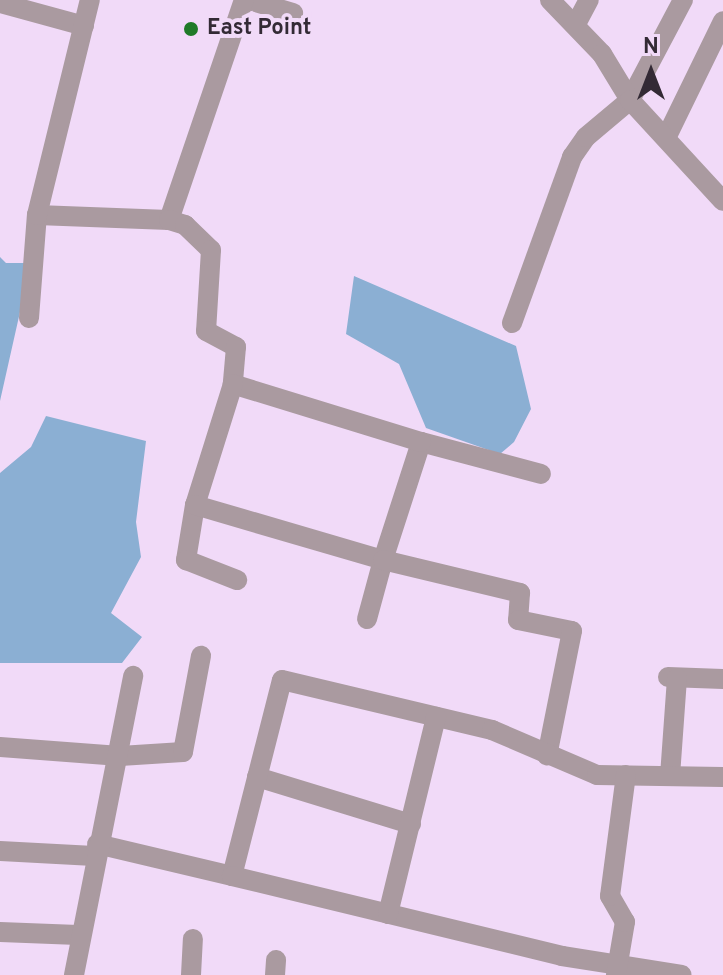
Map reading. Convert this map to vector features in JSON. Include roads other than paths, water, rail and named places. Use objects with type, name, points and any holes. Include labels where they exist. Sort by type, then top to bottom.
[{"type":"street","points":[[29,318],[37,215],[90,0]]},
{"type":"street","points":[[169,220],[246,0],[293,13]]},
{"type":"street","points":[[550,0],[576,24],[630,100],[723,199]]},
{"type":"street","points":[[576,24],[589,0]]},
{"type":"street","points":[[512,323],[572,157],[586,137],[630,100],[683,0]]},
{"type":"street","points":[[0,3],[84,26]]},
{"type":"street","points":[[666,138],[723,21]]},
{"type":"street","points":[[37,215],[169,220],[185,225],[211,250],[206,331],[236,347],[233,384],[195,505],[186,560],[237,580]]},
{"type":"street","points":[[233,384],[421,442],[541,474]]},
{"type":"street","points":[[367,619],[421,442]]},
{"type":"street","points":[[195,505],[383,560],[520,593],[518,620],[572,631],[547,756]]},
{"type":"street","points":[[0,747],[120,756],[183,752],[201,656]]},
{"type":"street","points":[[74,975],[78,935],[120,756],[133,676]]},
{"type":"street","points":[[670,776],[672,677],[723,679]]},
{"type":"street","points":[[232,876],[282,680],[492,730],[597,775],[723,777]]},
{"type":"street","points":[[388,914],[436,717]]},
{"type":"street","points":[[616,971],[625,922],[610,896],[626,775]]},
{"type":"street","points":[[257,777],[411,824]]},
{"type":"street","points":[[0,851],[96,850],[232,876],[616,971],[682,975]]},
{"type":"street","points":[[0,932],[78,935]]},
{"type":"street","points":[[191,975],[193,939]]},
{"type":"water","points":[[0,257],[6,263],[31,263],[0,401]]},
{"type":"water","points":[[354,276],[516,346],[531,409],[514,442],[500,454],[426,428],[399,364],[346,334]]},
{"type":"water","points":[[46,416],[146,441],[136,522],[141,557],[111,613],[142,637],[122,663],[0,663],[0,473],[31,447]]},
{"type":"place","name":"East Point","points":[[191,29]]}]
